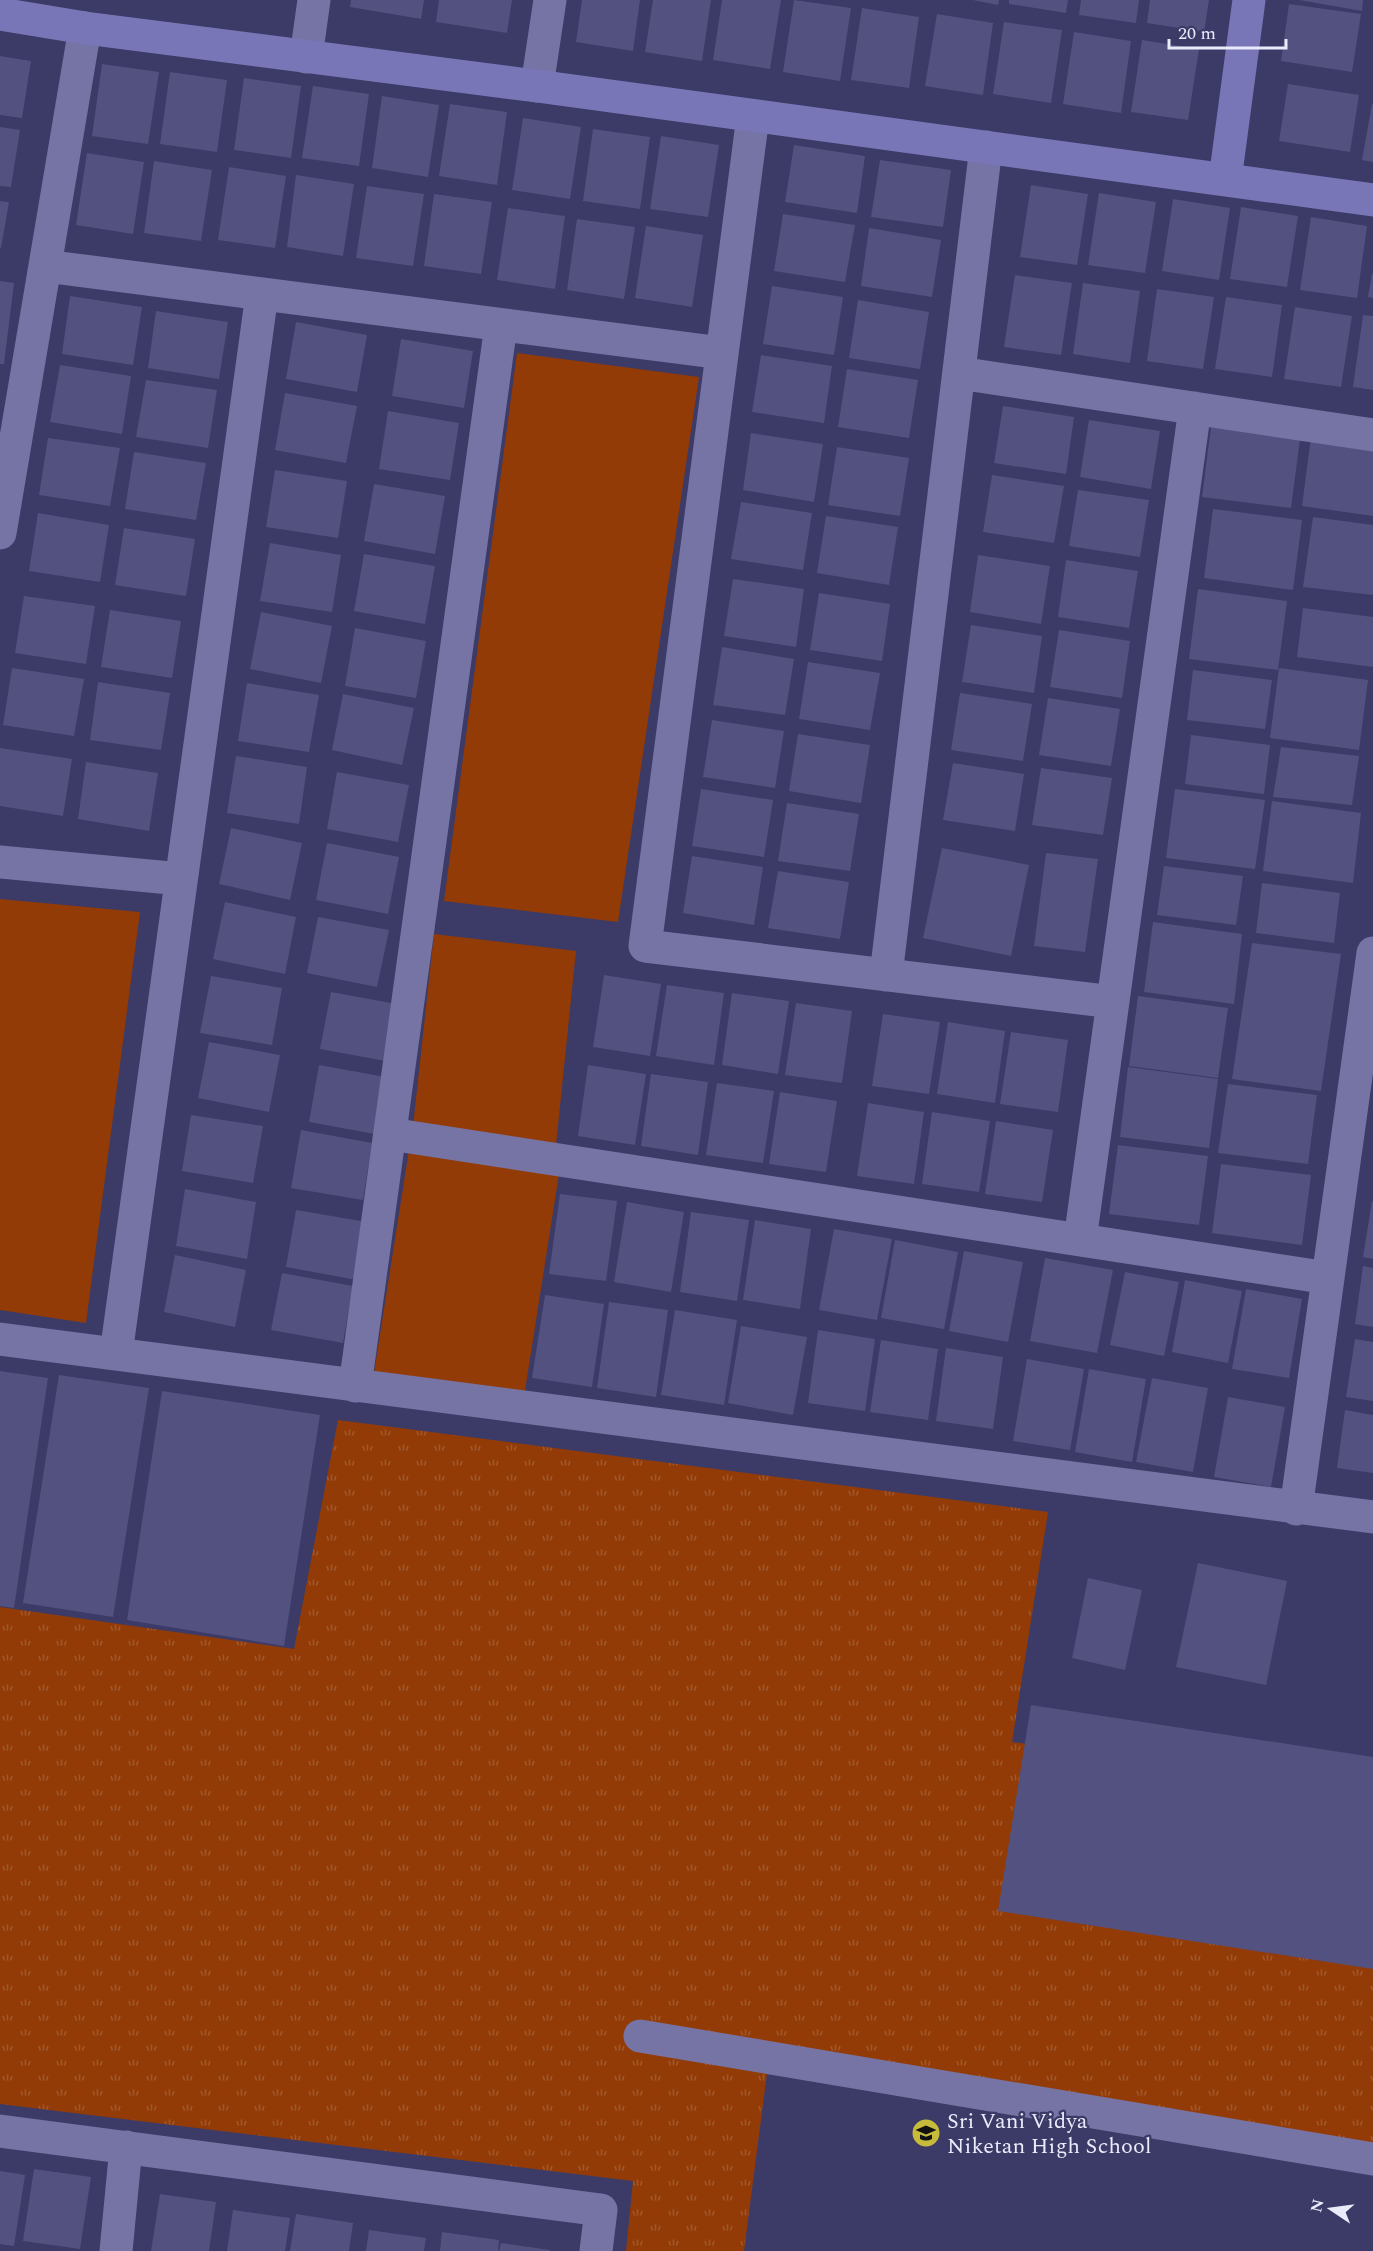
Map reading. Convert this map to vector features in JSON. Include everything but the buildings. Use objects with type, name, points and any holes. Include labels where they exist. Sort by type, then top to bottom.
[{"type":"street","points":[[306,57],[314,0]]},
{"type":"street","points":[[537,86],[550,0]]},
{"type":"street","points":[[1225,180],[1249,0]]},
{"type":"street","points":[[0,14],[85,28],[537,86],[1373,200]]},
{"type":"street","points":[[0,533],[85,28]]},
{"type":"street","points":[[753,116],[645,946],[1113,1002]]},
{"type":"street","points":[[886,975],[986,147]]},
{"type":"street","points":[[45,266],[722,353]]},
{"type":"street","points":[[116,1354],[262,294]]},
{"type":"street","points":[[356,1386],[501,325]]},
{"type":"street","points":[[959,373],[1373,435]]},
{"type":"street","points":[[1080,1240],[1195,408]]},
{"type":"street","points":[[0,862],[181,879]]},
{"type":"street","points":[[1296,1509],[1373,953]]},
{"type":"street","points":[[390,1134],[1328,1278]]},
{"type":"street","points":[[0,1338],[1296,1509],[1373,1517]]},
{"type":"street","points":[[640,2036],[1373,2159]]},
{"type":"street","points":[[0,2131],[601,2210],[596,2251]]},
{"type":"street","points":[[116,2251],[126,2147]]},
{"type":"green space","points":[[517,353],[699,377],[618,922],[444,901]]},
{"type":"green space","points":[[0,899],[140,912],[86,1323],[0,1310]]},
{"type":"green space","points":[[434,934],[576,951],[556,1145],[413,1126]]},
{"type":"green space","points":[[409,1150],[559,1174],[524,1397],[374,1373]]},
{"type":"green space","points":[[338,1420],[1048,1512],[1012,1742],[1373,1786],[1373,2143],[767,2073],[744,2251],[626,2251],[633,2181],[0,2104],[0,1607],[294,1649]]},
{"type":"place","name":"Sri Vani Vidya Niketan High School","points":[[926,2133]]}]
